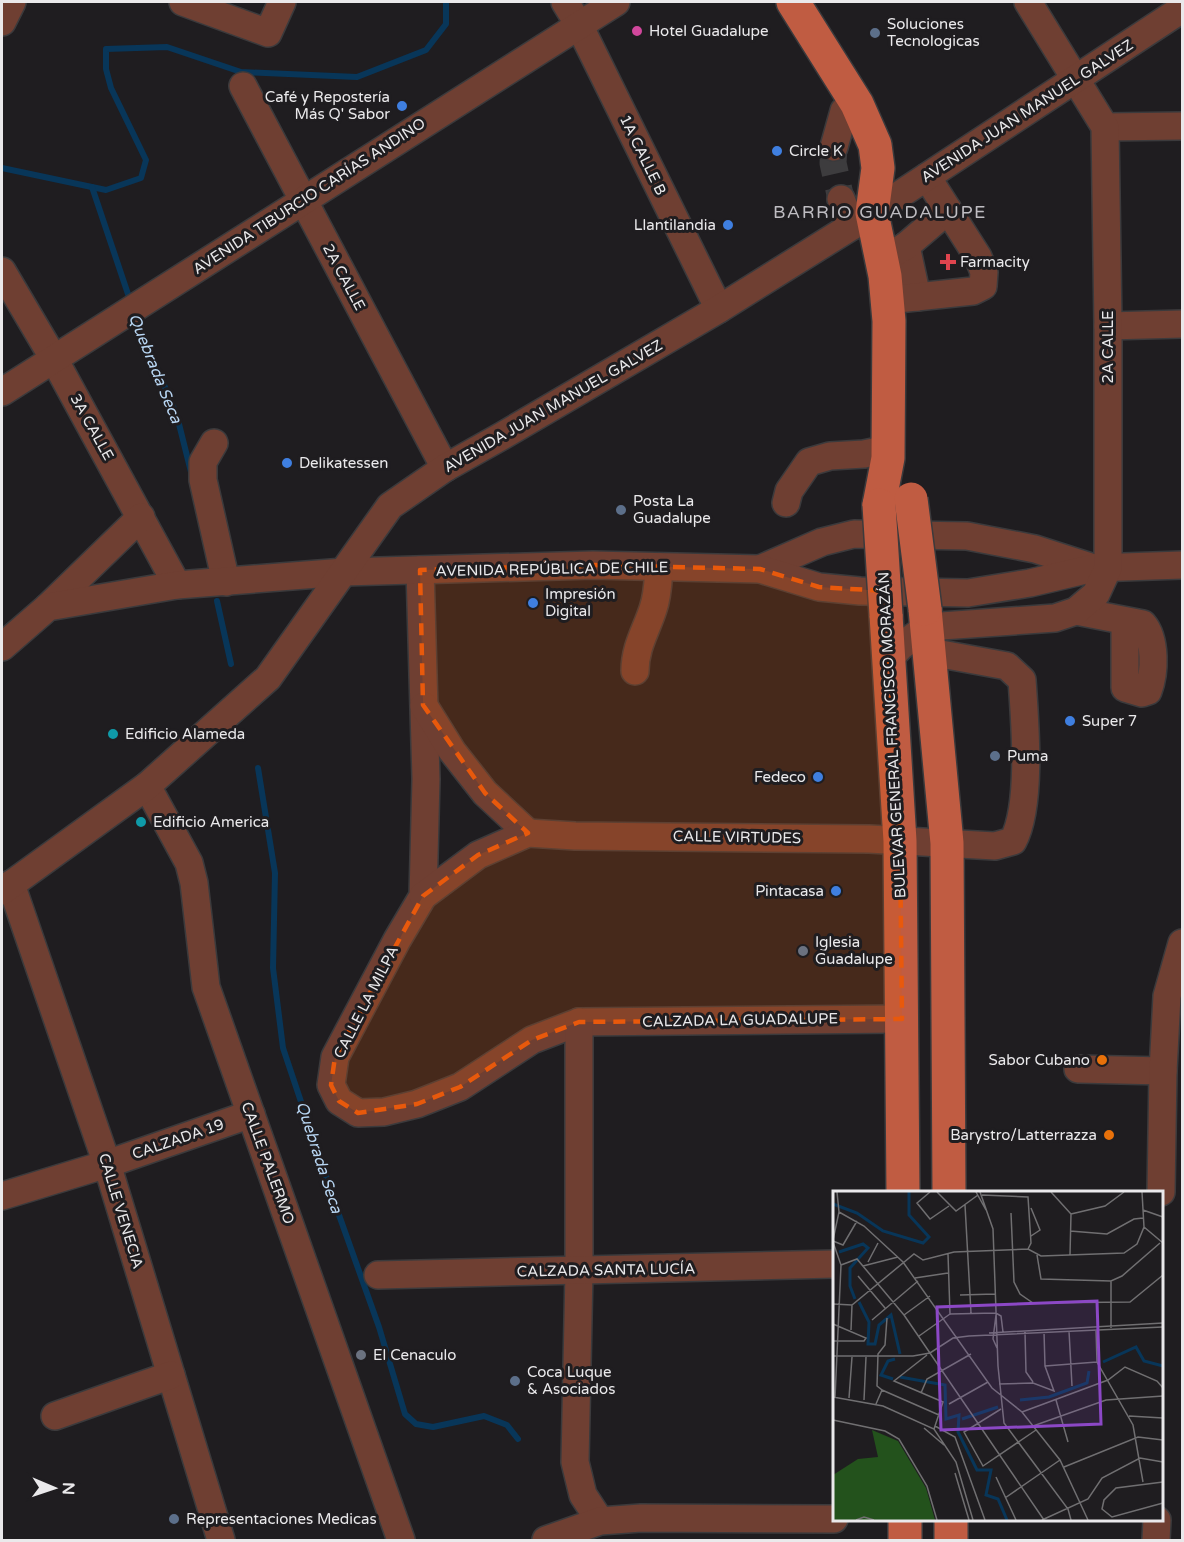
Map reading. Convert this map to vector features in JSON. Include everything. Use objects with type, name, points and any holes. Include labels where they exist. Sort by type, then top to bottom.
[{"type":"main road","name":"BULEVAR GENERAL FRANCISCO MORAZÁN","points":[[793,2],[857,104],[875,144],[878,168],[862,219],[893,253],[902,298],[888,453],[879,505],[900,841],[903,1191]]},
{"type":"main road","name":"BULEVAR GENERAL FRANCISCO MORAZÁN","points":[[888,453],[911,500],[928,630],[946,843],[949,1191]]},
{"type":"main road","points":[[905,1521],[905,1540]]},
{"type":"main road","points":[[951,1521],[951,1540]]},
{"type":"street","points":[[2,22],[12,2]]},
{"type":"street","points":[[183,2],[268,33],[282,2]]},
{"type":"street","name":"1A CALLE B","points":[[565,2],[579,25],[719,309]]},
{"type":"street","name":"AVENIDA TIBURCIO CARÍAS ANDINO","points":[[2,392],[302,199],[616,2]]},
{"type":"street","points":[[1028,2],[1105,127],[1182,126]]},
{"type":"street","name":"AVENIDA JUAN MANUEL GALVEZ","points":[[6,888],[147,786],[268,678],[390,506],[445,468],[719,309],[927,177],[1182,9]]},
{"type":"street","name":"2A CALLE","points":[[243,86],[445,468]]},
{"type":"street","points":[[834,147],[844,111],[857,104]]},
{"type":"street","name":"2A CALLE","points":[[1101,568],[1108,326],[1105,127]]},
{"type":"street","points":[[902,298],[973,291],[983,286],[984,272],[978,257],[927,177]]},
{"type":"street","points":[[841,199],[862,219]]},
{"type":"street","points":[[893,253],[948,210]]},
{"type":"street","name":"3A CALLE","points":[[2,271],[54,359],[177,585]]},
{"type":"street","points":[[1108,326],[1182,324]]},
{"type":"street","points":[[214,443],[203,462],[203,480],[226,582]]},
{"type":"street","points":[[786,503],[789,491],[809,462],[830,456],[888,453]]},
{"type":"street","points":[[2,647],[48,607],[141,517]]},
{"type":"street","name":"AVENIDA REPÚBLICA DE CHILE","points":[[760,569],[822,542],[854,534],[967,536],[1035,549],[1101,568]]},
{"type":"street","name":"AVENIDA REPÚBLICA DE CHILE","points":[[48,607],[177,585],[420,570],[593,565],[760,569],[819,587],[860,591],[968,593],[1101,568],[1182,565]]},
{"type":"street","points":[[635,671],[638,646],[657,595],[659,567]]},
{"type":"street","points":[[890,658],[901,646],[928,630],[1055,618],[1076,611],[1096,594],[1101,568]]},
{"type":"street","name":"CALLE LA MILPA","points":[[420,570],[426,779],[423,896],[335,1057],[331,1085],[339,1101],[358,1113],[384,1112],[417,1104],[460,1087],[532,1040],[579,1022]]},
{"type":"street","points":[[1076,611],[1125,621]]},
{"type":"street","name":"CALLE VIRTUDES","points":[[423,896],[478,855],[528,833],[575,836],[900,841],[995,846],[1012,841],[1020,827],[1024,791],[1025,719],[1022,680],[1007,666],[928,630]]},
{"type":"street","points":[[423,705],[452,751],[485,793],[528,833]]},
{"type":"street","name":"CALLE PALERMO","points":[[147,786],[189,863],[194,883],[206,987],[401,1540]]},
{"type":"street","name":"CALLE VENECIA","points":[[6,888],[107,1164],[221,1540]]},
{"type":"street","points":[[1161,1191],[1167,996],[1182,943]]},
{"type":"street","name":"CALZADA LA GUADALUPE","points":[[579,1022],[902,1019]]},
{"type":"street","points":[[579,1022],[576,1462],[584,1495],[600,1521]]},
{"type":"street","points":[[1078,1069],[1163,1071]]},
{"type":"street","name":"CALZADA 19","points":[[2,1196],[107,1164],[251,1114]]},
{"type":"street","name":"CALZADA SANTA LUCÍA","points":[[378,1275],[833,1264]]},
{"type":"street","points":[[55,1416],[171,1375]]},
{"type":"street","points":[[546,1540],[600,1521],[640,1518],[719,1529],[833,1519]]},
{"type":"street","points":[[1156,1540],[1157,1521]]},
{"type":"highlighted area","points":[[593,565],[760,569],[819,587],[885,591],[900,841],[902,1019],[579,1022],[532,1040],[460,1087],[417,1104],[358,1113],[339,1101],[331,1085],[335,1057],[423,896],[478,855],[528,833],[485,793],[423,705],[420,570]]},
{"type":"waterway","points":[[2,168],[106,190],[141,178],[146,160],[111,88],[106,69],[106,49],[167,47],[241,72],[357,77],[426,50],[446,24],[446,2]]},
{"type":"waterway","name":"Quebrada Seca","points":[[92,187],[131,303]]},
{"type":"waterway","name":"Quebrada Seca","points":[[135,316],[177,416],[191,472]]},
{"type":"waterway","name":"Quebrada Seca","points":[[217,601],[231,664]]},
{"type":"waterway","name":"Quebrada Seca","points":[[258,768],[275,873],[273,968],[283,1048],[379,1327],[405,1414],[416,1424],[433,1427],[484,1416],[507,1425],[518,1439]]},
{"type":"tunnel","points":[[834,147],[833,163],[841,199]]},
{"type":"place","name":"Hotel Guadalupe","points":[[637,31]]},
{"type":"place","name":"Soluciones Tecnologicas","points":[[875,33]]},
{"type":"place","name":"Café y Repostería Más Q' Sabor","points":[[402,106]]},
{"type":"place","name":"Circle K","points":[[777,151]]},
{"type":"place","name":"Llantilandia","points":[[728,225]]},
{"type":"place","name":"Farmacity","points":[[948,262]]},
{"type":"place","name":"Delikatessen","points":[[287,463]]},
{"type":"place","name":"Posta La Guadalupe","points":[[621,510]]},
{"type":"place","name":"Impresión Digital","points":[[533,603]]},
{"type":"place","name":"Super 7","points":[[1070,721]]},
{"type":"place","name":"Edificio Alameda","points":[[113,734]]},
{"type":"place","name":"Puma","points":[[995,756]]},
{"type":"place","name":"Fedeco","points":[[818,777]]},
{"type":"place","name":"Edificio America","points":[[141,822]]},
{"type":"place","name":"Pintacasa","points":[[836,891]]},
{"type":"place","name":"Iglesia Guadalupe","points":[[803,951]]},
{"type":"place","name":"Sabor Cubano","points":[[1102,1060]]},
{"type":"place","name":"Barystro/Latterrazza","points":[[1109,1135]]},
{"type":"place","name":"El Cenaculo","points":[[361,1355]]},
{"type":"place","name":"Coca Luque & Asociados","points":[[515,1381]]},
{"type":"place","name":"Representaciones Medicas","points":[[174,1519]]},
{"type":"district","name":"BARRIO GUADALUPE","points":[[880,212]]}]
